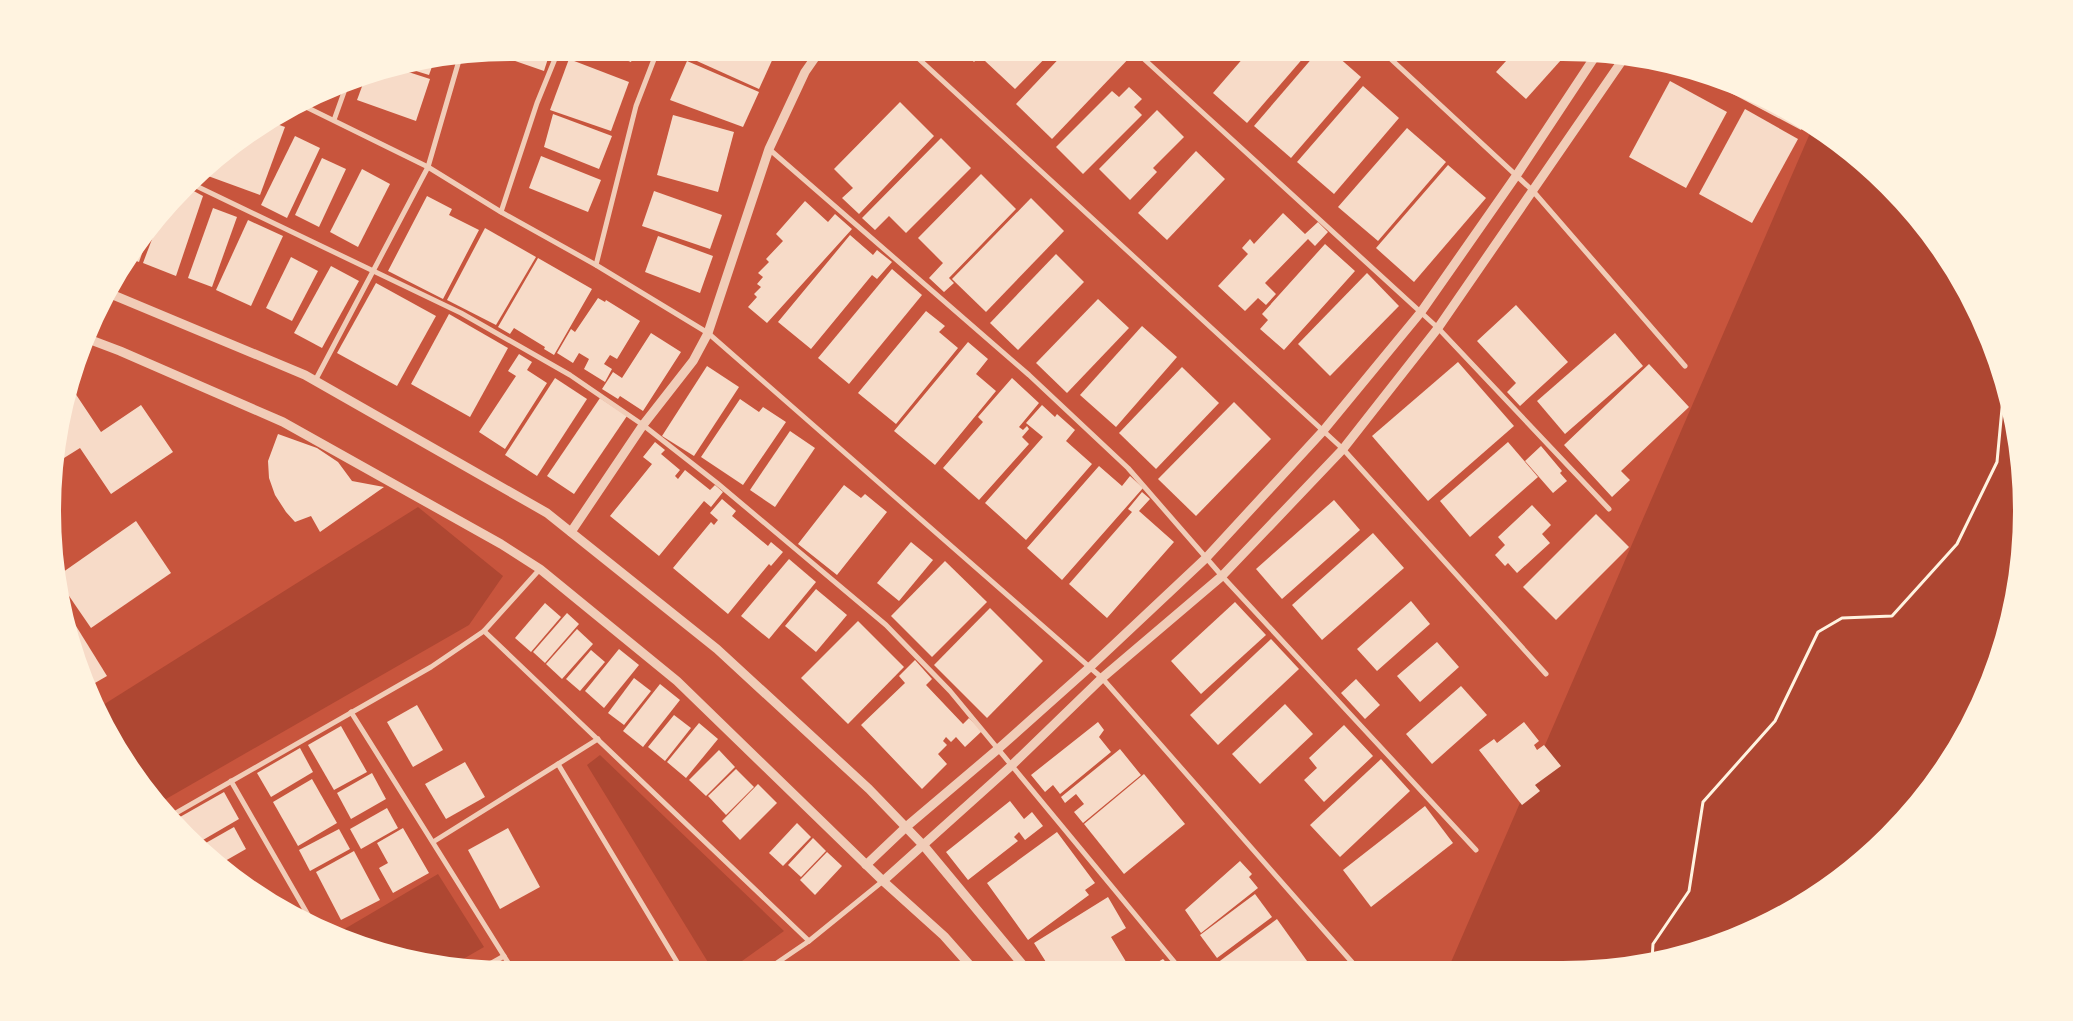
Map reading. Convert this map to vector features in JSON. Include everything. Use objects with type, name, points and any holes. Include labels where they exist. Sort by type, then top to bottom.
[{"type":"street","points":[[501,212],[537,103],[555,58]]},
{"type":"street","points":[[596,265],[636,106],[655,58]]},
{"type":"street","points":[[570,532],[643,425],[693,361],[708,332],[769,148],[805,72],[815,58]]},
{"type":"street","points":[[918,58],[1343,449],[1546,674]]},
{"type":"street","points":[[1143,58],[1438,328],[1609,509]]},
{"type":"street","points":[[1390,58],[1533,191],[1685,366]]},
{"type":"street","points":[[866,865],[906,827],[998,749],[1090,667],[1206,558],[1323,430],[1421,312],[1516,176],[1594,58]]},
{"type":"street","points":[[315,381],[428,167],[459,60]]},
{"type":"street","points":[[775,964],[809,940],[924,846],[1011,766],[1102,678],[1222,576],[1343,449],[1438,328],[1622,61]]},
{"type":"street","points":[[334,120],[345,89]]},
{"type":"street","points":[[305,107],[428,167],[501,212],[596,265],[708,332],[1102,678],[1354,964]]},
{"type":"street","points":[[769,148],[1029,375],[1128,468],[1222,576],[1476,850]]},
{"type":"street","points":[[195,185],[462,313],[570,375],[643,425],[718,483],[886,625],[950,691],[1176,964]]},
{"type":"street","points":[[112,295],[315,381],[547,513],[717,649],[869,789],[924,846],[1022,964]]},
{"type":"street","points":[[91,341],[120,351],[283,422],[501,544],[540,569],[677,682],[866,865],[944,936],[969,964]]},
{"type":"street","points":[[175,814],[431,667],[484,631],[540,569]]},
{"type":"street","points":[[484,631],[809,940]]},
{"type":"street","points":[[352,712],[509,964]]},
{"type":"street","points":[[433,842],[598,739]]},
{"type":"street","points":[[558,764],[678,964]]},
{"type":"street","points":[[231,781],[309,916]]},
{"type":"street","points":[[491,963],[504,956]]},
{"type":"path","points":[[1652,955],[1653,944],[1689,891],[1703,802],[1775,721],[1818,632],[1842,618],[1892,616],[1958,544],[1997,462],[2002,403]]},
{"type":"shaded area","points":[[1811,132],[1838,151],[1883,190],[1922,235],[1955,284],[1969,310],[1981,337],[2000,393],[2012,451],[2016,510],[2015,540],[2007,599],[2000,628],[1981,684],[1955,737],[1939,762],[1922,786],[1883,831],[1838,870],[1789,903],[1763,917],[1736,929],[1680,948],[1622,960],[1562,964],[1450,964]]},
{"type":"shaded area","points":[[418,507],[503,576],[469,625],[163,801],[134,762],[102,706]]},
{"type":"shaded area","points":[[600,755],[784,931],[738,964],[709,964],[587,765]]},
{"type":"shaded area","points":[[438,874],[484,947],[460,961],[451,960],[393,948],[342,931]]},
{"type":"building","points":[[506,58],[548,58],[544,71]]},
{"type":"building","points":[[621,58],[633,58],[631,62]]},
{"type":"building","points":[[690,58],[773,58],[759,89]]},
{"type":"building","points":[[986,58],[1045,58],[1015,89],[984,60]]},
{"type":"building","points":[[1059,58],[1129,58],[1052,139],[1016,104]]},
{"type":"building","points":[[1243,58],[1303,58],[1247,123],[1213,93]]},
{"type":"building","points":[[1312,58],[1339,58],[1361,77],[1291,158],[1254,126]]},
{"type":"building","points":[[1509,58],[1563,58],[1526,99],[1496,72]]},
{"type":"building","points":[[569,59],[629,82],[611,131],[550,110]]},
{"type":"building","points":[[687,61],[759,92],[743,127],[670,100]]},
{"type":"building","points":[[433,64],[429,75],[410,69]]},
{"type":"building","points":[[404,70],[430,79],[416,121],[357,100],[363,83],[393,73]]},
{"type":"building","points":[[1670,81],[1727,112],[1686,188],[1629,157]]},
{"type":"building","points":[[1715,84],[1763,104],[1803,127],[1801,130]]},
{"type":"building","points":[[1363,86],[1399,118],[1334,194],[1297,162]]},
{"type":"building","points":[[1129,87],[1142,99],[1134,107],[1142,115],[1083,174],[1056,147],[1112,91],[1119,97]]},
{"type":"building","points":[[900,102],[934,136],[859,214],[842,198],[853,188],[834,169]]},
{"type":"building","points":[[1745,109],[1798,139],[1752,223],[1699,194]]},
{"type":"building","points":[[1157,110],[1184,137],[1153,168],[1157,172],[1130,200],[1099,169]]},
{"type":"building","points":[[553,114],[612,136],[599,169],[544,147]]},
{"type":"building","points":[[673,115],[734,132],[718,192],[657,175]]},
{"type":"building","points":[[275,124],[285,127],[260,195],[208,176],[209,173],[235,151]]},
{"type":"building","points":[[1407,128],[1446,162],[1378,241],[1338,207]]},
{"type":"building","points":[[295,136],[320,148],[287,218],[261,205]]},
{"type":"building","points":[[941,138],[971,168],[906,233],[889,216],[875,230],[862,218]]},
{"type":"building","points":[[1196,151],[1225,179],[1167,240],[1138,213]]},
{"type":"building","points":[[541,156],[601,180],[588,212],[529,188]]},
{"type":"building","points":[[322,158],[346,169],[319,227],[295,215]]},
{"type":"building","points":[[1448,165],[1486,198],[1414,282],[1376,248]]},
{"type":"building","points":[[362,169],[390,184],[358,247],[330,232]]},
{"type":"building","points":[[981,174],[1016,209],[949,278],[954,283],[944,292],[929,278],[943,263],[918,238]]},
{"type":"building","points":[[191,189],[203,196],[176,276],[143,263],[156,229],[170,212]]},
{"type":"building","points":[[654,191],[722,215],[710,249],[642,226]]},
{"type":"building","points":[[427,196],[452,209],[449,215],[479,230],[443,299],[388,271]]},
{"type":"building","points":[[1031,198],[1064,231],[986,312],[952,279]]},
{"type":"building","points":[[805,201],[828,222],[835,214],[852,229],[767,323],[748,307],[757,297],[754,294],[761,287],[757,284],[763,277],[758,273],[769,262],[766,259],[783,241],[776,234]]},
{"type":"building","points":[[213,208],[237,217],[212,287],[188,278]]},
{"type":"building","points":[[1283,213],[1305,234],[1318,222],[1328,232],[1315,246],[1308,239],[1265,283],[1276,294],[1266,305],[1258,298],[1245,311],[1218,286],[1248,254],[1242,248],[1250,239],[1254,244]]},
{"type":"building","points":[[248,220],[283,236],[251,306],[216,290]]},
{"type":"building","points":[[485,228],[536,257],[496,325],[447,300]]},
{"type":"building","points":[[850,235],[873,255],[877,250],[892,262],[877,279],[872,275],[811,349],[778,322]]},
{"type":"building","points":[[658,236],[713,256],[700,293],[645,272]]},
{"type":"building","points":[[146,242],[139,262],[133,260]]},
{"type":"building","points":[[1325,244],[1355,271],[1284,350],[1260,329],[1268,320],[1262,314]]},
{"type":"building","points":[[1056,254],[1084,282],[1018,350],[990,323]]},
{"type":"building","points":[[291,257],[318,271],[292,321],[266,308]]},
{"type":"building","points":[[538,258],[592,289],[554,355],[544,349],[545,347],[514,328],[510,334],[498,327]]},
{"type":"building","points":[[331,266],[359,281],[322,348],[294,333]]},
{"type":"building","points":[[892,269],[922,295],[849,384],[818,358]]},
{"type":"building","points":[[1367,273],[1399,306],[1330,376],[1298,344]]},
{"type":"building","points":[[376,283],[436,316],[397,386],[337,353]]},
{"type":"building","points":[[598,298],[605,302],[606,300],[640,321],[617,359],[610,355],[604,364],[612,369],[605,382],[584,369],[589,359],[579,353],[573,363],[557,353],[571,329],[575,332]]},
{"type":"building","points":[[1098,299],[1129,328],[1067,393],[1036,363]]},
{"type":"building","points":[[1516,305],[1568,362],[1520,406],[1507,392],[1516,383],[1477,341]]},
{"type":"building","points":[[926,311],[945,326],[939,332],[958,348],[896,424],[858,393]]},
{"type":"building","points":[[449,314],[508,348],[470,417],[411,384]]},
{"type":"building","points":[[1142,326],[1177,357],[1116,427],[1080,395]]},
{"type":"building","points":[[651,333],[681,352],[643,411],[620,396],[618,399],[602,389],[613,372],[622,378]]},
{"type":"building","points":[[1615,333],[1643,366],[1565,434],[1537,401]]},
{"type":"building","points":[[968,342],[988,359],[976,374],[996,391],[935,465],[894,431]]},
{"type":"building","points":[[519,354],[532,362],[527,370],[547,383],[505,449],[479,432],[516,376],[508,371]]},
{"type":"building","points":[[1458,362],[1514,426],[1428,501],[1372,436]]},
{"type":"building","points":[[1649,364],[1689,407],[1621,471],[1630,480],[1612,497],[1564,445]]},
{"type":"building","points":[[707,366],[739,387],[694,456],[662,436]]},
{"type":"building","points":[[1182,367],[1219,403],[1156,469],[1119,433]]},
{"type":"building","points":[[555,378],[587,399],[537,476],[505,455]]},
{"type":"building","points":[[1012,378],[1039,403],[1019,427],[1023,430],[1027,426],[1029,429],[1022,437],[1029,444],[979,500],[943,468],[983,422],[978,417]]},
{"type":"building","points":[[74,391],[101,432],[141,405],[173,452],[111,494],[80,448],[60,460],[66,422]]},
{"type":"building","points":[[600,398],[627,416],[574,494],[547,476]]},
{"type":"building","points":[[740,399],[759,412],[763,407],[786,422],[743,485],[701,457]]},
{"type":"building","points":[[1234,402],[1271,439],[1196,516],[1158,479]]},
{"type":"building","points":[[1042,405],[1055,417],[1057,414],[1075,430],[1066,441],[1092,464],[1026,540],[985,503],[1043,437],[1026,423]]},
{"type":"building","points":[[790,431],[815,448],[775,507],[750,490]]},
{"type":"building","points":[[278,434],[317,448],[338,462],[352,481],[384,487],[320,532],[311,516],[295,522],[275,495],[269,478],[268,461]]},
{"type":"building","points":[[655,442],[665,450],[661,454],[680,470],[675,476],[678,479],[685,470],[710,490],[715,485],[723,492],[711,507],[704,501],[659,556],[610,516],[652,464],[643,457]]},
{"type":"building","points":[[1508,442],[1538,477],[1470,537],[1440,501]]},
{"type":"building","points":[[1541,446],[1562,471],[1560,473],[1567,481],[1553,493],[1525,461]]},
{"type":"building","points":[[1099,466],[1122,486],[1130,476],[1143,488],[1062,580],[1027,548]]},
{"type":"building","points":[[844,485],[861,498],[865,494],[887,512],[837,575],[798,544]]},
{"type":"building","points":[[1142,492],[1150,499],[1139,511],[1174,542],[1107,618],[1069,584],[1132,512],[1128,509]]},
{"type":"building","points":[[722,499],[736,511],[732,516],[768,546],[771,542],[783,552],[771,566],[769,564],[728,614],[673,568],[711,522],[714,525],[718,520],[710,513]]},
{"type":"building","points":[[1334,500],[1360,530],[1282,599],[1256,569]]},
{"type":"building","points":[[1532,505],[1551,525],[1542,534],[1550,543],[1517,573],[1508,563],[1505,566],[1495,555],[1505,545],[1498,537]]},
{"type":"building","points":[[1596,514],[1629,547],[1556,620],[1523,587]]},
{"type":"building","points":[[136,521],[171,573],[91,628],[64,589],[62,573]]},
{"type":"building","points":[[1373,533],[1404,568],[1322,640],[1292,605]]},
{"type":"building","points":[[911,542],[933,560],[899,601],[877,583]]},
{"type":"building","points":[[789,559],[816,582],[769,639],[741,616]]},
{"type":"building","points":[[945,561],[987,602],[932,657],[891,616]]},
{"type":"building","points":[[816,589],[847,615],[816,652],[785,626]]},
{"type":"building","points":[[1411,601],[1430,624],[1377,671],[1357,649]]},
{"type":"building","points":[[1235,602],[1266,635],[1201,694],[1171,661]]},
{"type":"building","points":[[545,603],[561,617],[531,652],[515,638]]},
{"type":"building","points":[[990,608],[1043,661],[987,718],[934,665]]},
{"type":"building","points":[[567,613],[579,624],[545,663],[533,652]]},
{"type":"building","points":[[70,617],[107,676],[92,685]]},
{"type":"building","points":[[858,621],[904,667],[848,724],[801,678]]},
{"type":"building","points":[[577,629],[593,644],[562,679],[546,664]]},
{"type":"building","points":[[1271,639],[1299,669],[1218,745],[1190,715]]},
{"type":"building","points":[[1437,642],[1459,667],[1420,702],[1397,676]]},
{"type":"building","points":[[619,649],[639,665],[604,708],[585,691]]},
{"type":"building","points":[[591,650],[605,662],[580,691],[566,679]]},
{"type":"building","points":[[915,660],[932,679],[926,685],[963,724],[969,718],[982,731],[965,747],[956,737],[951,742],[946,737],[943,741],[947,745],[938,754],[947,764],[922,789],[861,725],[905,683],[899,676]]},
{"type":"building","points":[[634,678],[651,691],[624,725],[608,713]]},
{"type":"building","points":[[1356,679],[1380,705],[1365,719],[1341,693]]},
{"type":"building","points":[[660,684],[680,700],[643,747],[623,731]]},
{"type":"building","points":[[1461,686],[1487,715],[1432,764],[1406,734]]},
{"type":"building","points":[[1285,704],[1313,734],[1260,784],[1232,754]]},
{"type":"building","points":[[417,705],[443,750],[413,767],[387,722]]},
{"type":"building","points":[[674,715],[691,728],[665,761],[648,747]]},
{"type":"building","points":[[1098,722],[1104,730],[1099,737],[1111,752],[1060,794],[1053,785],[1045,792],[1031,775]]},
{"type":"building","points":[[1524,722],[1539,741],[1534,745],[1537,750],[1544,745],[1561,766],[1535,785],[1540,791],[1522,805],[1479,750],[1494,739],[1497,743]]},
{"type":"building","points":[[699,723],[718,739],[686,778],[667,762]]},
{"type":"building","points":[[1344,725],[1373,756],[1324,802],[1304,780],[1317,768],[1309,758]]},
{"type":"building","points":[[341,726],[367,772],[334,790],[308,745]]},
{"type":"building","points":[[300,748],[313,772],[271,797],[257,773]]},
{"type":"building","points":[[1120,749],[1141,775],[1083,823],[1074,812],[1084,804],[1076,794],[1065,803],[1061,797]]},
{"type":"building","points":[[719,750],[735,767],[706,796],[689,780]]},
{"type":"building","points":[[1381,759],[1410,791],[1340,857],[1310,825]]},
{"type":"building","points":[[465,762],[485,797],[446,819],[425,784]]},
{"type":"building","points":[[736,769],[754,787],[726,815],[708,796]]},
{"type":"building","points":[[372,773],[386,799],[351,819],[337,793]]},
{"type":"building","points":[[1144,774],[1185,824],[1124,874],[1084,824]]},
{"type":"building","points":[[312,779],[337,823],[298,846],[273,802]]},
{"type":"building","points":[[758,784],[777,803],[740,840],[722,821]]},
{"type":"building","points":[[224,792],[239,819],[201,841],[185,826],[180,817]]},
{"type":"building","points":[[1010,801],[1024,819],[1032,812],[1043,826],[1025,840],[1019,832],[1014,837],[1018,841],[968,880],[946,852]]},
{"type":"building","points":[[1425,806],[1453,843],[1371,907],[1343,870]]},
{"type":"building","points":[[387,808],[398,828],[361,849],[350,829]]},
{"type":"building","points":[[797,823],[811,837],[783,866],[769,853]]},
{"type":"building","points":[[234,827],[246,849],[224,861],[204,844]]},
{"type":"building","points":[[403,828],[429,873],[393,893],[379,868],[388,863],[377,843]]},
{"type":"building","points":[[508,828],[540,887],[500,909],[468,850]]},
{"type":"building","points":[[339,829],[350,849],[310,871],[299,850]]},
{"type":"building","points":[[1057,832],[1095,883],[1085,890],[1089,895],[1028,940],[987,883]]},
{"type":"building","points":[[813,838],[826,851],[801,877],[788,865]]},
{"type":"building","points":[[354,851],[380,900],[341,920],[316,872]]},
{"type":"building","points":[[827,852],[842,866],[815,895],[800,880]]},
{"type":"building","points":[[1240,861],[1252,874],[1249,877],[1258,888],[1201,933],[1185,910]]},
{"type":"building","points":[[1255,894],[1272,917],[1217,958],[1200,935]]},
{"type":"building","points":[[1108,897],[1126,928],[1111,937],[1127,964],[1047,964],[1034,943]]},
{"type":"building","points":[[1277,919],[1309,964],[1216,964]]},
{"type":"building","points":[[1163,959],[1168,964],[1154,964]]}]
